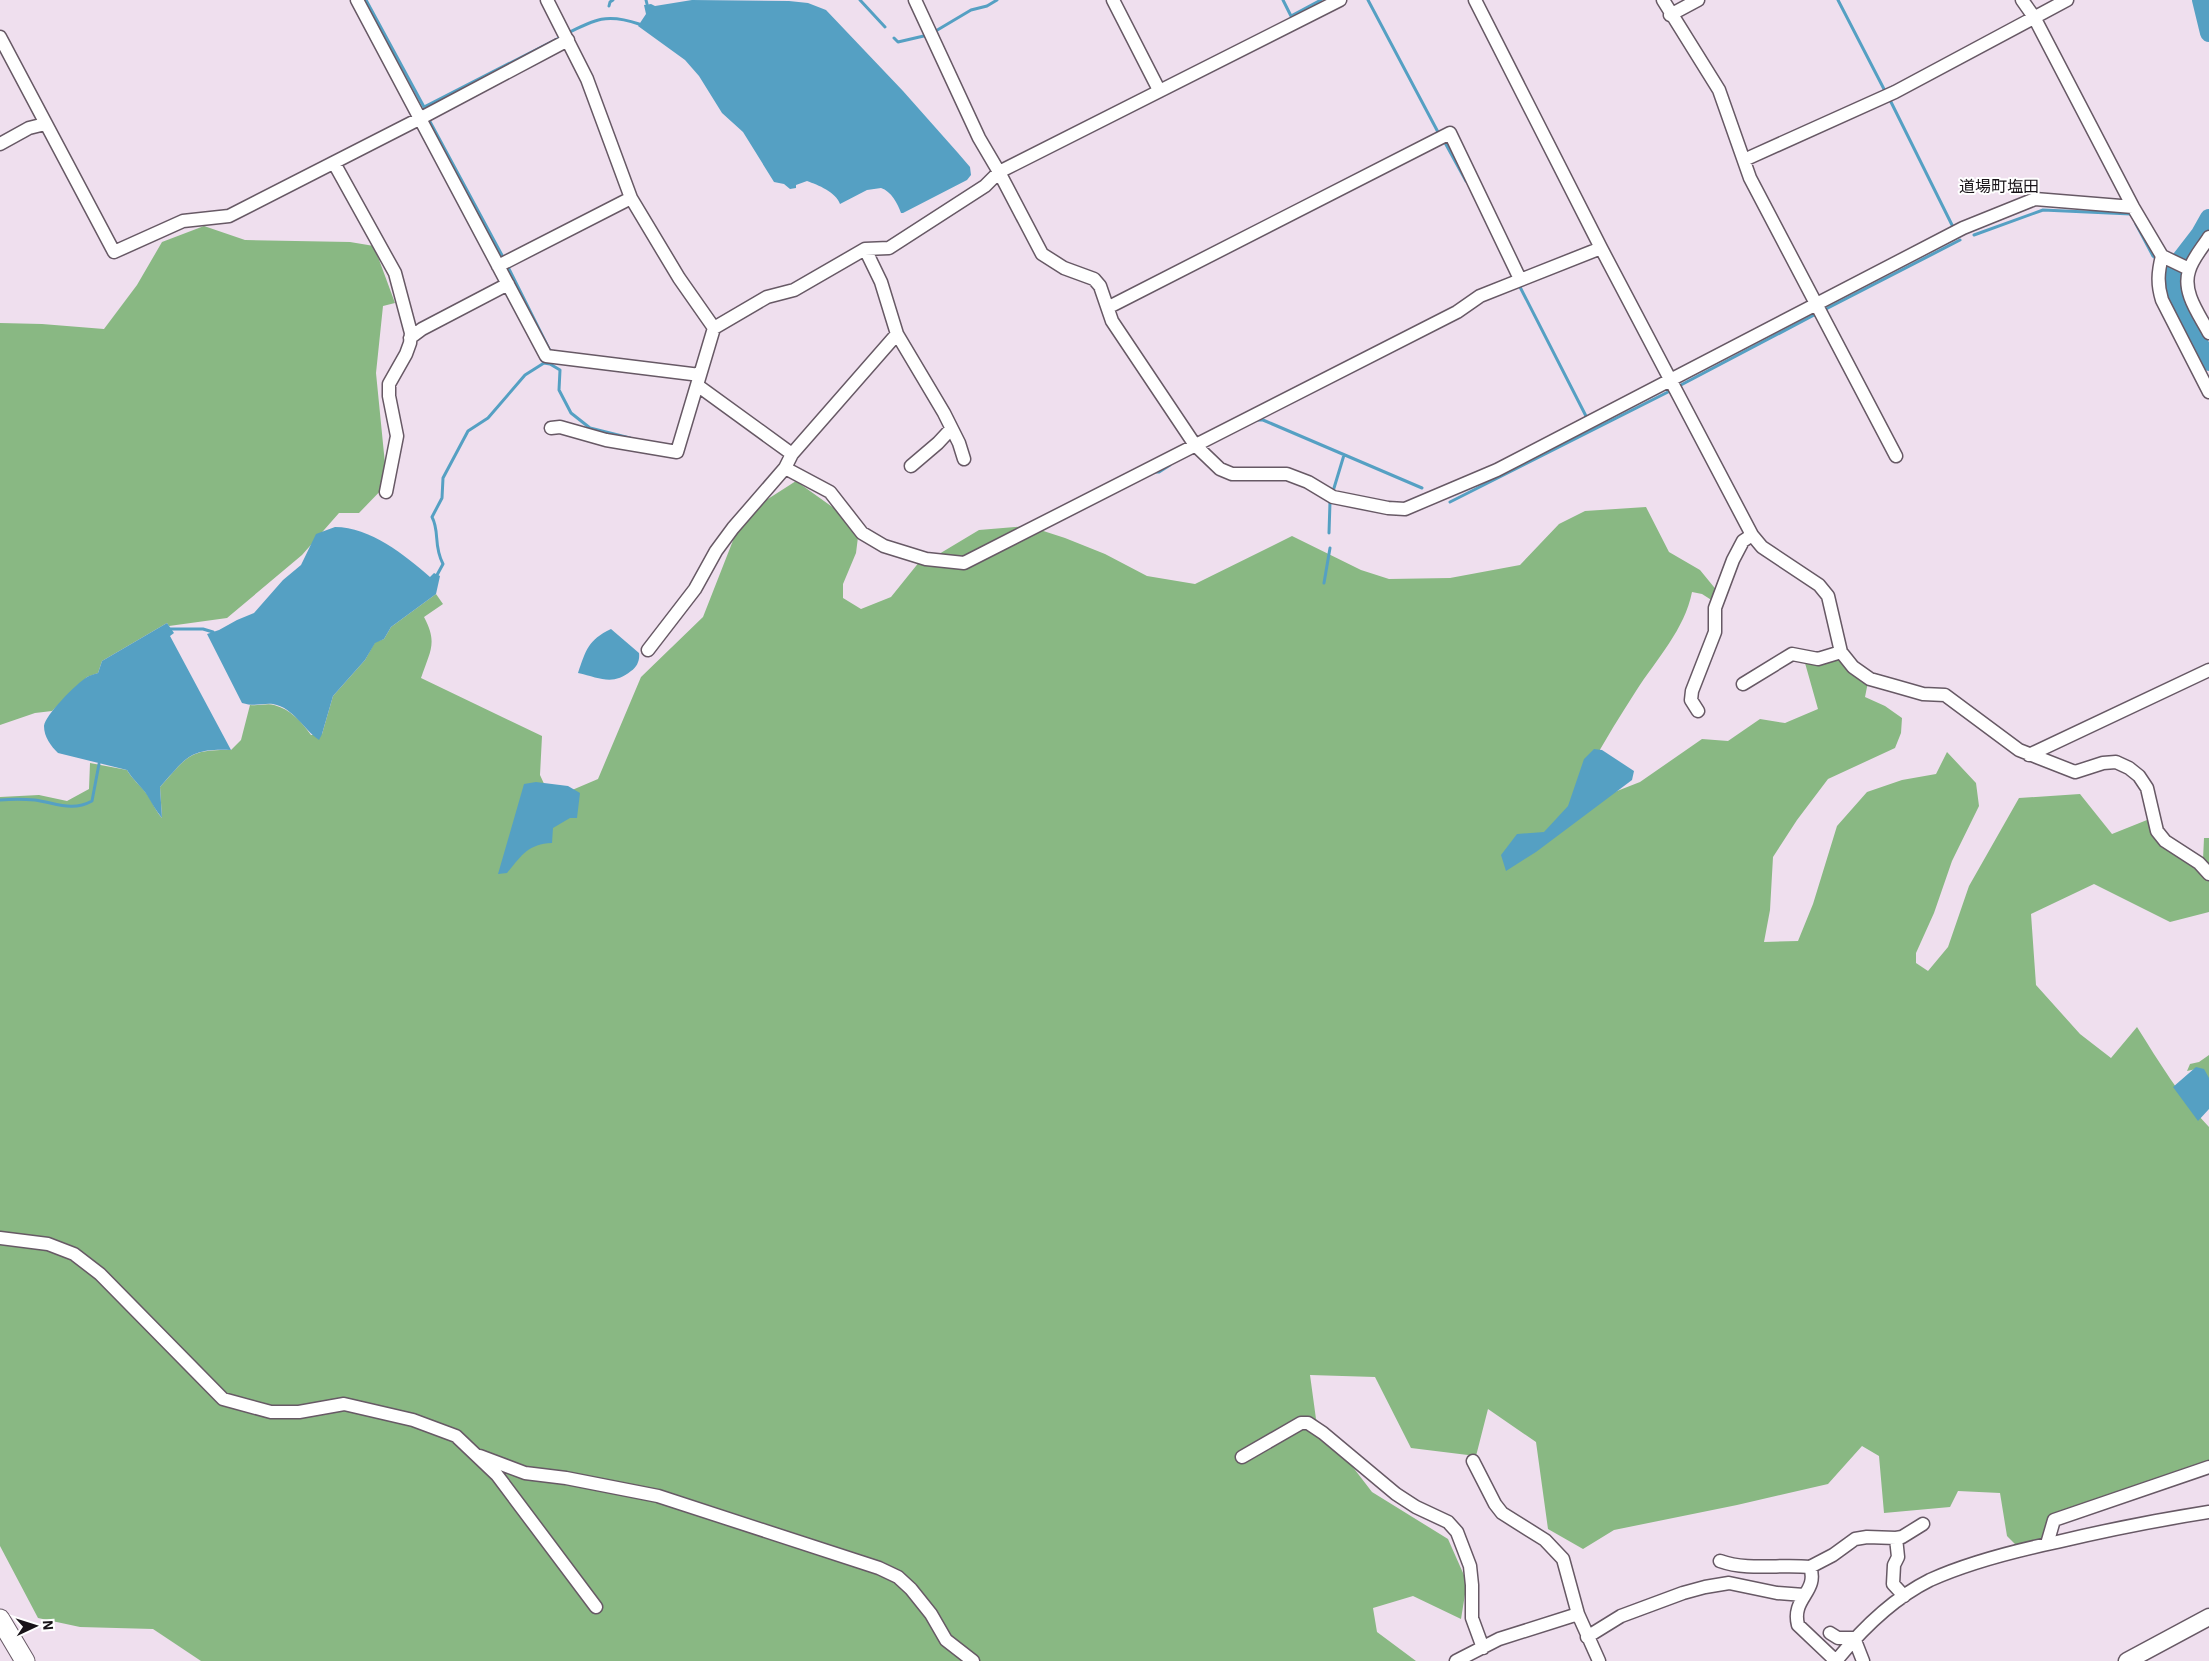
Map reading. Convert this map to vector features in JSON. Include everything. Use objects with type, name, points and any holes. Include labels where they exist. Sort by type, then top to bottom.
[{"type":"highway","points":[[0,1619],[25,1661]]},
{"type":"main road","points":[[2127,1661],[2209,1617]]},
{"type":"street","points":[[357,0],[546,356],[699,380],[792,454]]},
{"type":"street","points":[[546,0],[588,80],[631,198],[679,278],[714,328]]},
{"type":"street","points":[[915,0],[979,138],[1042,254],[1064,268],[1094,279],[1100,286],[1112,320],[1195,445],[1220,469],[1232,474],[1287,474],[1308,482],[1333,497],[1388,508],[1405,509],[1497,470],[1962,228],[2035,199],[2133,207]]},
{"type":"street","points":[[1113,0],[1159,90]]},
{"type":"street","points":[[551,428],[560,427],[606,440],[677,452],[714,328],[767,297],[794,290],[865,249],[888,248],[910,236],[985,186],[999,172],[1340,0]]},
{"type":"street","points":[[1476,0],[1601,248],[1752,535],[1762,547],[1819,586],[1828,596],[1842,652],[1853,667],[1870,678],[1923,694],[1945,695],[2019,750],[2075,772],[2103,763],[2116,762],[2129,768],[2139,776],[2147,788],[2156,832],[2165,841],[2199,863],[2209,874]]},
{"type":"street","points":[[1663,0],[1670,15],[1719,90],[1750,178],[1896,456]]},
{"type":"street","points":[[1670,15],[1698,0]]},
{"type":"street","points":[[2022,0],[2034,17],[2133,207],[2162,256],[2189,269]]},
{"type":"street","points":[[1744,160],[1894,92],[2067,0]]},
{"type":"street","points":[[0,37],[114,252],[183,222],[229,216],[568,40]]},
{"type":"street","points":[[0,144],[29,128],[45,124]]},
{"type":"street","points":[[1109,307],[1450,133],[1520,279]]},
{"type":"street","points":[[334,162],[395,273],[411,333],[406,354],[389,384],[389,396],[397,436],[386,492]]},
{"type":"street","points":[[498,266],[631,198]]},
{"type":"street","points":[[2209,236],[2189,269],[2187,291],[2209,332]]},
{"type":"street","points":[[785,468],[830,492],[862,533],[884,546],[926,559],[964,563],[1457,312],[1480,296],[1601,248]]},
{"type":"street","points":[[865,249],[881,282],[897,334],[959,442],[964,459]]},
{"type":"street","points":[[2162,256],[2158,272],[2158,286],[2162,300],[2209,392]]},
{"type":"street","points":[[410,338],[422,329],[508,284]]},
{"type":"street","points":[[648,650],[695,589],[716,552],[733,528],[785,468],[792,454],[897,334]]},
{"type":"street","points":[[911,466],[951,429]]},
{"type":"street","points":[[1698,711],[1691,700],[1692,691],[1715,632],[1715,608],[1733,560],[1743,541],[1752,535]]},
{"type":"street","points":[[1742,684],[1792,654],[1818,659],[1842,652]]},
{"type":"street","points":[[2029,755],[2209,670]]},
{"type":"street","points":[[0,1238],[48,1244],[74,1254],[100,1274],[223,1399],[271,1412],[299,1412],[344,1404],[413,1420],[456,1436],[498,1475],[596,1607]]},
{"type":"street","points":[[1242,1457],[1301,1423],[1308,1423],[1323,1433],[1396,1494],[1416,1507],[1448,1522],[1457,1532],[1470,1566],[1472,1618],[1483,1648]]},
{"type":"street","points":[[474,1454],[525,1473],[566,1478],[658,1496],[879,1568],[898,1577],[912,1589],[931,1614],[946,1640],[972,1661]]},
{"type":"street","points":[[1473,1461],[1494,1504],[1502,1513],[1545,1540],[1563,1559],[1578,1614],[1599,1661]]},
{"type":"street","points":[[2047,1544],[2054,1520],[2209,1467]]},
{"type":"street","points":[[1810,1567],[1812,1580],[1810,1589],[1797,1607],[1796,1616],[1798,1624],[1836,1661],[1854,1638],[1904,1596],[1929,1581],[1966,1566],[2047,1544],[2141,1522],[2209,1512]]},
{"type":"street","points":[[1720,1561],[1735,1566],[1787,1565],[1810,1567],[1833,1555],[1855,1539],[1867,1537],[1896,1538],[1923,1524]]},
{"type":"street","points":[[1896,1538],[1898,1557],[1894,1565],[1893,1584],[1904,1596]]},
{"type":"street","points":[[1587,1637],[1621,1616],[1683,1593],[1705,1587],[1729,1583],[1777,1593],[1804,1595]]},
{"type":"street","points":[[1456,1661],[1499,1639],[1578,1614]]},
{"type":"street","points":[[1830,1633],[1838,1638],[1854,1638]]},
{"type":"street","points":[[1854,1638],[1863,1661]]},
{"type":"green space","points":[[204,226],[245,240],[350,242],[374,246],[395,303],[383,306],[376,373],[387,484],[359,513],[339,513],[302,555],[227,618],[169,626],[167,623],[102,661],[98,673],[87,677],[52,711],[35,713],[0,725],[0,323],[104,329],[137,285],[162,242]]},
{"type":"green space","points":[[796,481],[838,511],[858,537],[856,553],[843,584],[843,598],[861,609],[891,597],[920,561],[939,554],[979,530],[1028,526],[1105,554],[1147,576],[1195,584],[1292,536],[1361,570],[1389,579],[1450,578],[1520,565],[1559,524],[1585,511],[1646,507],[1669,552],[1700,570],[1718,592],[1713,601],[1702,594],[1692,592],[1683,619],[1669,644],[1636,691],[1575,794],[1589,802],[1640,782],[1702,739],[1728,741],[1760,719],[1785,723],[1818,709],[1805,663],[1821,662],[1840,656],[1868,682],[1865,697],[1885,706],[1902,718],[1901,733],[1895,748],[1828,779],[1797,820],[1773,857],[1770,910],[1764,942],[1798,941],[1813,904],[1837,826],[1867,792],[1902,780],[1936,774],[1947,752],[1976,783],[1979,806],[1952,861],[1934,913],[1916,953],[1916,963],[1928,971],[1948,947],[1969,886],[2019,798],[2080,794],[2112,834],[2147,820],[2158,840],[2206,875],[2209,880],[2209,912],[2170,922],[2094,884],[2031,914],[2036,985],[2080,1034],[2111,1058],[2137,1027],[2179,1091],[2209,1127],[2209,1460],[2052,1517],[2042,1539],[2016,1545],[2007,1536],[2000,1493],[1958,1491],[1950,1507],[1884,1513],[1879,1456],[1862,1446],[1828,1484],[1614,1530],[1583,1549],[1548,1529],[1536,1442],[1488,1409],[1476,1456],[1411,1448],[1375,1377],[1310,1375],[1316,1419],[1372,1492],[1448,1539],[1467,1582],[1461,1619],[1413,1596],[1373,1608],[1377,1632],[1416,1661],[201,1661],[153,1629],[80,1627],[38,1618],[0,1546],[0,797],[39,795],[67,801],[89,789],[90,763],[127,770],[148,796],[162,818],[160,787],[176,768],[197,753],[231,750],[241,740],[250,705],[272,704],[280,707],[304,725],[311,735],[322,734],[333,696],[365,660],[375,642],[384,639],[391,627],[436,594],[443,604],[424,617],[432,641],[430,654],[421,678],[542,736],[540,775],[551,799],[598,779],[641,677],[703,617],[743,515]]},
{"type":"green space","points":[[2204,838],[2209,838],[2209,869],[2203,860]]},
{"type":"green space","points":[[2209,1055],[2209,1079],[2196,1069],[2187,1071],[2190,1064],[2199,1062]]},
{"type":"water","points":[[692,0],[789,1],[808,3],[826,10],[903,91],[958,153],[970,167],[971,175],[967,180],[903,213],[901,213],[891,195],[881,188],[867,190],[840,204],[831,193],[807,181],[796,185],[796,188],[790,189],[784,184],[774,182],[743,132],[722,113],[699,76],[685,60],[638,26],[646,14],[644,5],[651,4],[655,6]]},
{"type":"water","points":[[335,527],[348,528],[374,537],[410,560],[430,577],[434,573],[440,576],[436,594],[391,627],[384,639],[375,643],[365,660],[333,696],[319,740],[293,714],[280,706],[242,703],[207,634],[254,613],[283,580],[301,565],[316,534]]},
{"type":"water","points":[[167,623],[174,633],[170,636],[231,750],[197,753],[183,762],[160,787],[162,818],[145,792],[127,770],[58,753],[48,741],[44,726],[55,707],[69,692],[82,680],[98,673],[102,661]]},
{"type":"water","points":[[611,629],[639,653],[635,667],[624,676],[612,680],[578,673],[589,646],[597,637]]},
{"type":"water","points":[[1594,749],[1602,750],[1634,771],[1632,780],[1536,852],[1506,871],[1501,855],[1517,834],[1544,832],[1568,806],[1584,759]]},
{"type":"water","points":[[536,782],[568,786],[580,793],[577,818],[570,818],[553,828],[552,843],[531,848],[507,873],[498,874],[524,784]]},
{"type":"water","points":[[2196,1067],[2204,1069],[2209,1078],[2209,1109],[2198,1121],[2173,1087]]},
{"type":"waterway","points":[[366,0],[424,107],[561,37]]},
{"type":"waterway","points":[[609,6],[613,0]]},
{"type":"waterway","points":[[646,0],[647,4]]},
{"type":"waterway","points":[[860,0],[885,27]]},
{"type":"waterway","points":[[934,32],[971,10],[987,6],[997,0]]},
{"type":"waterway","points":[[1283,0],[1291,16],[1321,0]]},
{"type":"waterway","points":[[1368,0],[1439,134]]},
{"type":"waterway","points":[[1838,0],[1886,93]]},
{"type":"waterway","points":[[2201,0],[2209,33]]},
{"type":"waterway","points":[[566,34],[601,19],[618,19],[639,24]]},
{"type":"waterway","points":[[894,38],[898,42],[928,35]]},
{"type":"waterway","points":[[1889,98],[1954,229]]},
{"type":"waterway","points":[[428,118],[504,259]]},
{"type":"waterway","points":[[1443,139],[1466,181]]},
{"type":"waterway","points":[[1974,235],[2043,210],[2131,214],[2132,216]]},
{"type":"waterway","points":[[2209,218],[2200,234],[2173,269],[2173,292],[2209,362]]},
{"type":"waterway","points":[[2136,224],[2153,256],[2157,259]]},
{"type":"waterway","points":[[1824,310],[1960,240]]},
{"type":"waterway","points":[[2164,264],[2173,269]]},
{"type":"waterway","points":[[507,265],[551,353]]},
{"type":"waterway","points":[[1519,285],[1588,420]]},
{"type":"waterway","points":[[1679,386],[1816,314]]},
{"type":"waterway","points":[[551,359],[550,364],[560,370],[559,390],[571,413],[590,428],[630,438]]},
{"type":"waterway","points":[[437,575],[443,564],[438,551],[436,528],[432,517],[442,498],[443,478],[468,431],[488,418],[525,375],[544,363],[550,364]]},
{"type":"waterway","points":[[1450,502],[1670,391]]},
{"type":"waterway","points":[[1255,420],[1263,420],[1422,488]]},
{"type":"waterway","points":[[1334,488],[1344,455]]},
{"type":"waterway","points":[[1153,472],[1159,472],[1170,465]]},
{"type":"waterway","points":[[1329,533],[1330,502]]},
{"type":"waterway","points":[[1324,583],[1330,548]]},
{"type":"waterway","points":[[170,629],[203,629],[213,632]]},
{"type":"waterway","points":[[0,800],[35,800],[71,806],[85,804],[92,801],[99,764]]},
{"type":"district","name":"道場町塩田","points":[[1999,186]]}]
